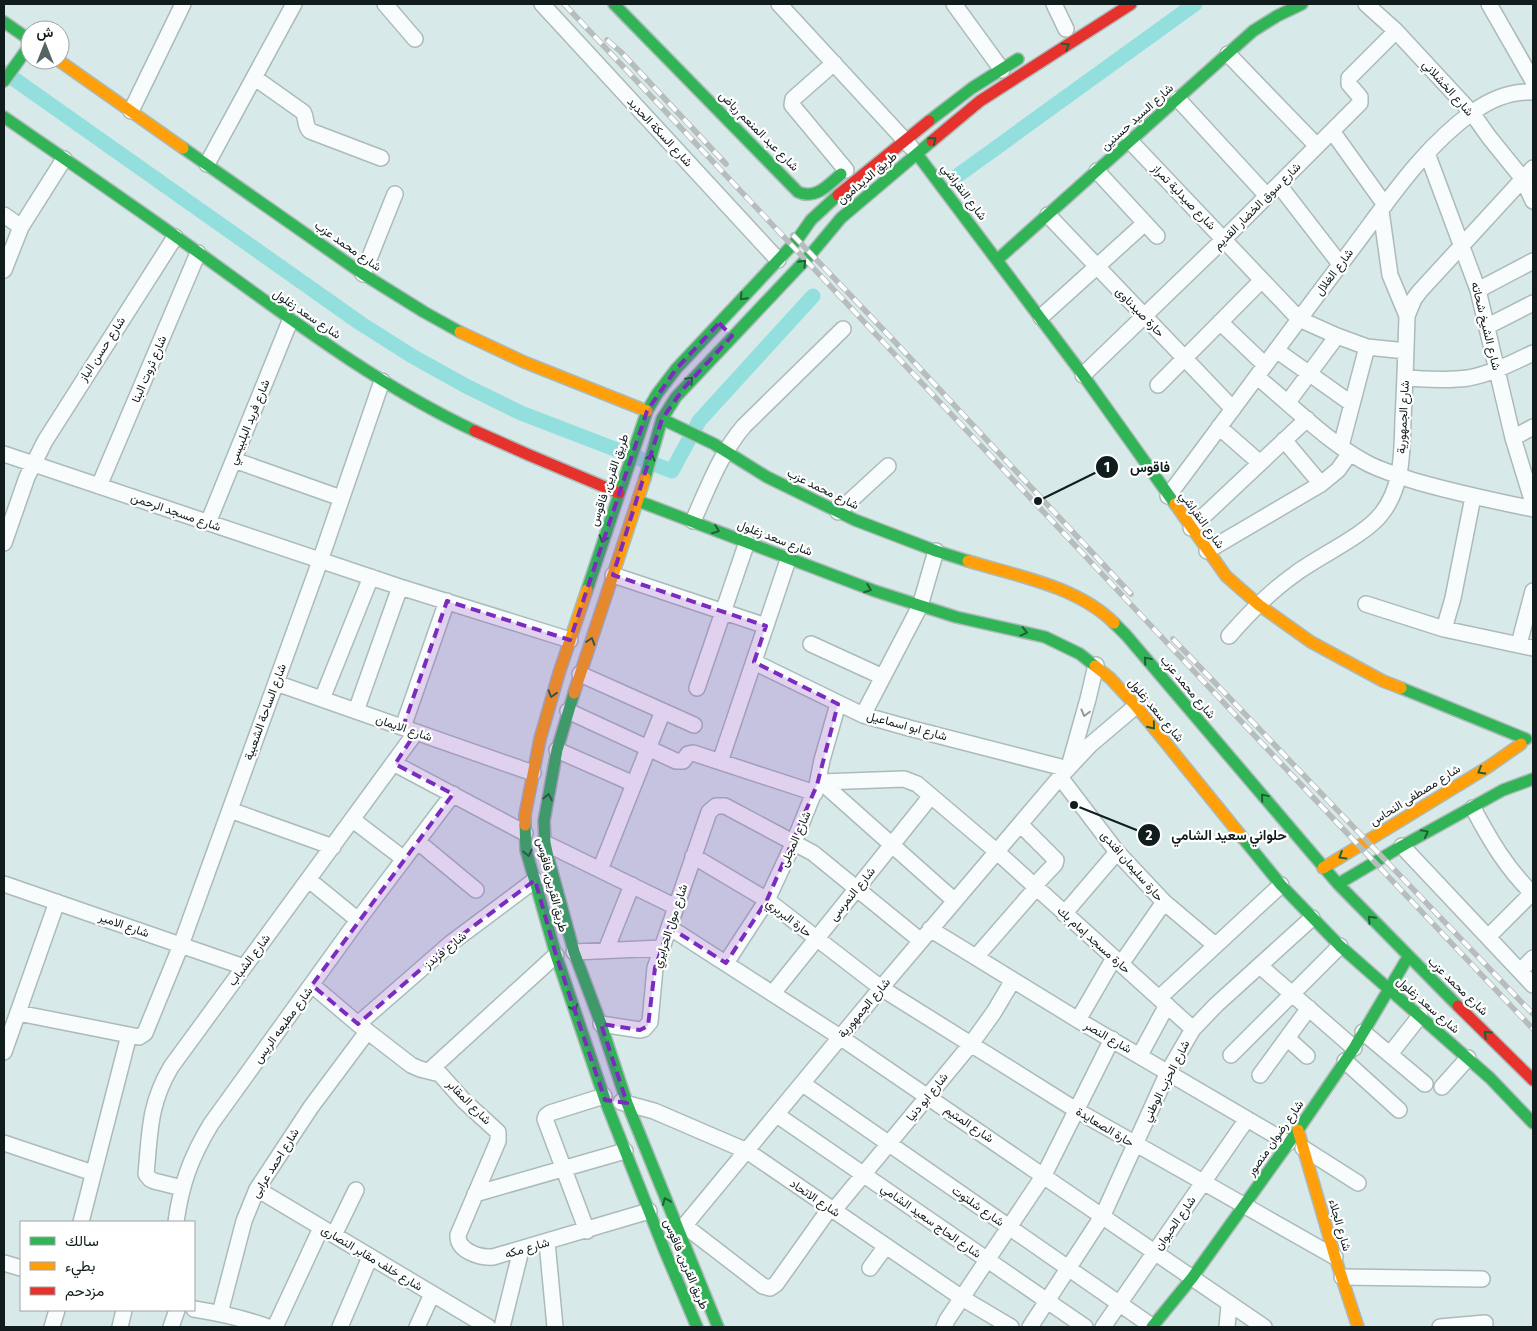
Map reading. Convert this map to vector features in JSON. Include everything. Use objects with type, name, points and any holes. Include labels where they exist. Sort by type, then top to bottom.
[{"type":"main road","name":"شارع عبد المنعم رياض","points":[[614,4],[798,192],[807,196],[816,194],[850,167]]},
{"type":"main road","name":"طريق الديدامون","points":[[662,420],[684,388],[811,254],[835,224],[980,101],[1131,4]]},
{"type":"main road","points":[[1268,4],[1277,16]]},
{"type":"main road","name":"شارع السيد حسنين","points":[[997,260],[1253,32],[1277,16],[1302,4]]},
{"type":"main road","points":[[4,22],[20,33]]},
{"type":"main road","name":"طريق الديدامون","points":[[647,411],[676,369],[778,260],[819,212],[898,136],[1026,55]]},
{"type":"main road","points":[[4,81],[20,59]]},
{"type":"main road","name":"شارع محمد عزب","points":[[70,68],[363,274],[424,312],[524,362],[647,411]]},
{"type":"main road","points":[[972,88],[980,101]]},
{"type":"main road","name":"شارع سعد زغلول","points":[[4,117],[198,252],[290,321],[382,381],[474,431],[522,454],[619,493]]},
{"type":"main road","name":"شارع النقراشي","points":[[917,154],[1084,375],[1226,576],[1258,605],[1311,642],[1383,681],[1527,740]]},
{"type":"main road","points":[[719,323],[732,336]]},
{"type":"main road","name":"طريق القرين, فاقوس","points":[[647,411],[549,706],[527,806],[525,833],[526,850],[556,955],[604,1098],[697,1327]]},
{"type":"main road","name":"شارع محمد عزب","points":[[662,420],[676,425],[767,477],[838,512],[936,551],[1066,591],[1088,602],[1108,617],[1126,635],[1323,868],[1408,957],[1500,1068],[1533,1080]]},
{"type":"main road","name":"طريق القرين, فاقوس","points":[[662,420],[644,482],[580,674],[557,750],[544,821],[545,843],[574,952],[628,1103],[682,1229],[718,1327]]},
{"type":"main road","name":"شارع سعد زغلول","points":[[638,500],[875,591],[956,617],[1045,637],[1063,644],[1096,665],[1136,706],[1281,886],[1340,946],[1468,1058],[1500,1068],[1533,1123]]},
{"type":"main road","points":[[1518,758],[1527,740]]},
{"type":"main road","name":"شارع مصطفى النحاس","points":[[1323,868],[1488,767],[1527,740]]},
{"type":"main road","points":[[1338,884],[1530,775]]},
{"type":"main road","name":"شارع رضوان منصور","points":[[1153,1327],[1192,1278],[1298,1130],[1354,1048],[1408,957]]},
{"type":"main road","name":"شارع الجلاء","points":[[1298,1130],[1335,1257],[1358,1327]]},
{"type":"street","points":[[131,111],[183,4]]},
{"type":"street","points":[[207,164],[294,4]]},
{"type":"street","points":[[385,4],[415,39]]},
{"type":"street","name":"شارع السكة الحديد","points":[[542,4],[778,260]]},
{"type":"street","points":[[779,4],[898,136],[917,154]]},
{"type":"street","points":[[954,4],[1002,70]]},
{"type":"street","points":[[1054,4],[1065,29]]},
{"type":"street","name":"شارع الخشلاني","points":[[1366,4],[1396,30],[1472,113],[1489,138],[1523,179],[1533,201]]},
{"type":"street","points":[[1489,4],[1533,81]]},
{"type":"street","name":"شارع سوق الخضار القديم","points":[[1084,375],[1224,240],[1361,101],[1359,95],[1349,84],[1349,78],[1396,30]]},
{"type":"street","points":[[1228,54],[1317,146]]},
{"type":"street","points":[[834,63],[794,99],[792,103],[793,107],[850,167]]},
{"type":"street","points":[[255,78],[303,112],[306,118],[306,127],[310,131],[381,158]]},
{"type":"street","name":"شارع الغلال","points":[[1168,496],[1340,264],[1427,153],[1472,113],[1493,100],[1504,95],[1533,92]]},
{"type":"street","points":[[1178,99],[1267,196]]},
{"type":"street","points":[[1332,131],[1383,208],[1390,274],[1407,316]]},
{"type":"street","name":"شارع صيدلية تمراز","points":[[1130,141],[1299,319]]},
{"type":"street","name":"شارع الشيخ شحاته","points":[[1427,153],[1478,290],[1514,438],[1529,476],[1533,503]]},
{"type":"street","points":[[4,270],[21,227],[64,159]]},
{"type":"street","name":"شارع الجمهورية","points":[[1229,636],[1258,605],[1296,573],[1372,524],[1389,503],[1399,476],[1406,378],[1407,316],[1414,298],[1533,168]]},
{"type":"street","points":[[1097,171],[1157,236]]},
{"type":"street","points":[[1278,185],[1340,264]]},
{"type":"street","points":[[363,274],[395,194]]},
{"type":"street","points":[[4,215],[21,227]]},
{"type":"street","name":"حارة صيدناوى","points":[[1048,215],[1233,409]]},
{"type":"street","points":[[1040,317],[1145,223]]},
{"type":"street","name":"شارع حسن الباز","points":[[4,543],[33,464],[56,420],[175,237]]},
{"type":"street","name":"شارع ثروت البنا","points":[[99,486],[198,252]]},
{"type":"street","points":[[1478,290],[1533,262]]},
{"type":"street","points":[[1158,385],[1262,280]]},
{"type":"street","points":[[1488,326],[1533,303]]},
{"type":"street","points":[[1299,319],[1367,347],[1406,351]]},
{"type":"street","name":"شارع فريد البلبيسي","points":[[208,523],[290,321]]},
{"type":"street","points":[[1220,322],[1288,402],[1306,419],[1346,450],[1366,462],[1399,476],[1473,496],[1533,509]]},
{"type":"street","points":[[693,521],[719,448],[843,329]]},
{"type":"street","points":[[1288,402],[1337,336]]},
{"type":"street","points":[[1207,551],[1321,484],[1338,470],[1346,450],[1352,404],[1367,347]]},
{"type":"street","points":[[1276,350],[1352,404]]},
{"type":"street","points":[[1406,378],[1469,378],[1496,370],[1533,353]]},
{"type":"street","name":"شارع الساحة الشعبية","points":[[81,1221],[93,1173],[134,1036],[145,1033],[181,945],[320,560],[382,381]]},
{"type":"street","points":[[1191,528],[1306,419]]},
{"type":"street","points":[[1219,427],[1260,463]]},
{"type":"street","points":[[1514,438],[1533,427]]},
{"type":"street","points":[[1284,440],[1321,484]]},
{"type":"street","name":"شارع مسجد الرحمن","points":[[4,454],[400,587],[570,640]]},
{"type":"street","points":[[234,460],[342,498]]},
{"type":"street","points":[[838,512],[888,466]]},
{"type":"street","points":[[1444,629],[1453,598],[1473,496]]},
{"type":"street","points":[[697,688],[747,542]]},
{"type":"street","points":[[863,715],[920,606],[936,551]]},
{"type":"street","points":[[720,762],[789,558]]},
{"type":"street","points":[[613,575],[766,626]]},
{"type":"street","points":[[322,699],[371,577]]},
{"type":"street","points":[[356,711],[400,587]]},
{"type":"street","points":[[1366,604],[1444,629],[1526,646],[1533,591]]},
{"type":"street","name":"شارع الشباب","points":[[182,1188],[154,1181],[146,1174],[150,1131],[156,1098],[162,1083],[171,1067],[244,967],[395,764],[410,730],[447,601]]},
{"type":"street","points":[[811,644],[883,678]]},
{"type":"street","name":"شارع ابو اسماعيل","points":[[754,662],[863,715],[1064,773]]},
{"type":"street","name":"شارع الجمهورية","points":[[1064,773],[1081,724],[1096,665]]},
{"type":"street","points":[[580,674],[694,725]]},
{"type":"street","name":"شارع الايمان","points":[[276,683],[534,773]]},
{"type":"street","name":"شارع المجلى","points":[[726,964],[767,900],[794,842],[818,785],[838,704]]},
{"type":"street","name":"شارع الجمهورية","points":[[664,1249],[996,851],[1090,745],[1136,706]]},
{"type":"street","points":[[568,711],[680,762],[691,753],[720,762],[818,785],[892,845],[955,901]]},
{"type":"street","points":[[600,870],[663,711]]},
{"type":"street","points":[[557,750],[634,784]]},
{"type":"street","points":[[395,764],[525,833]]},
{"type":"street","name":"حارة سليمان افندى","points":[[1064,773],[1117,852],[1164,902],[1215,945]]},
{"type":"street","name":"حارة مسجد إمام بك","points":[[818,785],[904,779],[917,784],[996,851],[1193,1029]]},
{"type":"street","name":"شارع مطبعه الريس","points":[[176,1221],[182,1188],[188,1167],[198,1144],[358,920],[453,794]]},
{"type":"street","name":"شارع النمرسى","points":[[773,993],[931,796]]},
{"type":"street","name":"شارع النصر","points":[[708,812],[716,806],[725,806],[794,842],[813,853],[857,889],[926,935],[976,957],[1078,1020],[1288,1143]]},
{"type":"street","points":[[1473,808],[1494,848],[1533,894],[1488,937]]},
{"type":"street","points":[[230,810],[333,847]]},
{"type":"street","name":"شارع مول الحرايري","points":[[601,1024],[640,1030],[648,1026],[650,1022],[653,977],[708,812]]},
{"type":"street","points":[[353,820],[404,859]]},
{"type":"street","points":[[976,957],[1055,864],[1056,860],[1020,824]]},
{"type":"street","points":[[418,841],[476,890]]},
{"type":"street","points":[[545,843],[676,907]]},
{"type":"street","points":[[1402,846],[1533,985]]},
{"type":"street","points":[[1064,914],[1117,852]]},
{"type":"street","name":"حارة البربري","points":[[693,856],[767,900],[881,988]]},
{"type":"street","points":[[309,880],[358,920]]},
{"type":"street","name":"شارع فرندز","points":[[363,1028],[451,943],[536,880]]},
{"type":"street","name":"شارع الامير","points":[[4,884],[244,967]]},
{"type":"street","points":[[606,950],[632,886]]},
{"type":"street","points":[[1140,1055],[1163,1001],[1215,945],[1281,886]]},
{"type":"street","points":[[4,1052],[57,902]]},
{"type":"street","points":[[1078,1020],[1117,961],[1164,902]]},
{"type":"street","name":"شارع الحزب الوطني","points":[[1030,1327],[1103,1215],[1168,1072],[1193,1029],[1312,918]]},
{"type":"street","name":"شارع المتيم","points":[[669,927],[840,1036],[1103,1215],[1229,1305],[1264,1327]]},
{"type":"street","points":[[1231,1055],[1340,946]]},
{"type":"street","points":[[574,952],[662,948]]},
{"type":"street","points":[[429,1071],[556,955]]},
{"type":"street","points":[[1520,971],[1533,958]]},
{"type":"street","points":[[1260,966],[1354,1048]]},
{"type":"street","name":"شارع ابو دنيا","points":[[682,1229],[763,1286],[770,1288],[776,1284],[832,1209],[864,1174],[971,1044],[994,1012],[1013,980]]},
{"type":"street","name":"شارع المقابر","points":[[312,985],[363,1028],[412,1065],[440,1074],[464,1101],[498,1132],[498,1141],[475,1194]]},
{"type":"street","name":"حارة الصعايدة","points":[[881,988],[1135,1145],[1335,1257]]},
{"type":"street","points":[[1260,1075],[1309,1008]]},
{"type":"street","points":[[18,1012],[134,1036]]},
{"type":"street","points":[[1390,1054],[1420,1016]]},
{"type":"street","name":"شارع احمد عرابى","points":[[220,1313],[244,1220],[257,1189],[363,1028]]},
{"type":"street","points":[[1363,1032],[1425,1084]]},
{"type":"street","points":[[1287,1038],[1307,1056]]},
{"type":"street","points":[[944,1327],[946,1320],[1044,1175],[1112,1039]]},
{"type":"street","points":[[1442,1088],[1468,1058]]},
{"type":"street","points":[[1345,1061],[1399,1110]]},
{"type":"street","name":"شارع شلتوت","points":[[803,1084],[1153,1327]]},
{"type":"street","points":[[586,1231],[546,1122],[546,1116],[550,1113],[604,1098]]},
{"type":"street","name":"شارع الاتحاد","points":[[604,1098],[654,1111],[747,1151],[962,1298],[1011,1327]]},
{"type":"street","name":"شارع الحاج سعيد الشامي","points":[[777,1115],[1085,1327]]},
{"type":"street","name":"شارع الحيوان","points":[[1103,1327],[1247,1119]]},
{"type":"street","points":[[4,1143],[93,1173]]},
{"type":"street","points":[[1303,1148],[1358,1183]]},
{"type":"street","points":[[475,1194],[625,1151]]},
{"type":"street","name":"شارع خلف مقابر النصارى","points":[[257,1189],[488,1327]]},
{"type":"street","points":[[275,1327],[327,1232],[356,1190]]},
{"type":"street","name":"شارع مكه","points":[[475,1194],[458,1235],[459,1243],[476,1255],[487,1258],[521,1250],[649,1211]]},
{"type":"street","points":[[547,1242],[554,1327]]},
{"type":"street","points":[[870,1268],[886,1246]]},
{"type":"street","points":[[502,1327],[521,1250]]},
{"type":"street","points":[[340,1327],[370,1257]]},
{"type":"street","points":[[4,1263],[20,1268]]},
{"type":"street","points":[[1342,1277],[1482,1279]]},
{"type":"street","points":[[417,1327],[432,1294]]},
{"type":"street","points":[[1227,1327],[1229,1305]]},
{"type":"street","points":[[195,1309],[249,1320],[268,1327]]},
{"type":"street","points":[[52,1327],[57,1311]]},
{"type":"street","points":[[120,1327],[124,1311]]},
{"type":"street","points":[[171,1327],[177,1311]]},
{"type":"street","points":[[1440,1327],[1485,1323]]},
{"type":"highlighted area","points":[[719,323],[732,336],[684,388],[662,419],[613,575],[766,626],[754,662],[838,704],[817,785],[767,900],[726,963],[669,927],[655,968],[648,1026],[640,1030],[601,1024],[627,1103],[605,1100],[556,955],[535,880],[451,943],[358,1024],[312,985],[453,794],[395,764],[416,732],[403,727],[447,601],[570,640],[647,411],[676,369]]},
{"type":"waterway","points":[[957,176],[1195,4]]},
{"type":"waterway","points":[[4,72],[360,323],[412,356],[466,386],[521,413],[672,471],[699,421],[813,296]]},
{"type":"railway","points":[[564,4],[1533,1029]]},
{"type":"railway","points":[[607,40],[621,52],[726,164]]},
{"type":"railway","points":[[793,235],[1131,594]]},
{"type":"railway","points":[[1173,639],[1533,1014]]},
{"type":"traffic: fast","points":[[614,4],[798,192],[804,194],[816,193],[841,174]]},
{"type":"traffic: fast","points":[[997,260],[1253,31],[1277,16],[1302,4]]},
{"type":"traffic: fast","points":[[4,22],[20,33]]},
{"type":"traffic: fast","points":[[4,81],[20,59]]},
{"type":"traffic: fast","points":[[929,121],[972,88],[1018,59]]},
{"type":"traffic: fast","points":[[4,117],[367,371],[475,431]]},
{"type":"traffic: fast","points":[[645,478],[662,419],[676,397],[811,254],[841,218],[932,141]]},
{"type":"traffic: fast","points":[[183,148],[363,274],[460,332]]},
{"type":"traffic: fast","points":[[917,154],[1083,375],[1175,504]]},
{"type":"traffic: fast","points":[[587,590],[647,411],[657,394],[676,369],[797,240],[811,220],[838,195]]},
{"type":"traffic: fast","points":[[662,419],[714,444],[767,477],[855,520],[936,551],[968,561]]},
{"type":"traffic: fast","points":[[638,501],[875,591],[956,617],[1045,637],[1080,654],[1095,666]]},
{"type":"traffic: fast","points":[[1114,623],[1338,884],[1458,1006]]},
{"type":"traffic: fast","points":[[1401,688],[1526,739]]},
{"type":"traffic: fast","points":[[574,693],[557,750],[544,821],[548,857],[574,952],[601,1024],[627,1103],[718,1327]]},
{"type":"traffic: fast","points":[[1338,884],[1503,790],[1533,779]]},
{"type":"traffic: fast","points":[[525,825],[526,850],[556,955],[605,1100],[697,1327]]},
{"type":"traffic: fast","points":[[1242,837],[1281,885],[1340,946],[1490,1078],[1533,1123]]},
{"type":"traffic: fast","points":[[1152,1327],[1192,1278],[1298,1130],[1354,1048],[1408,957]]},
{"type":"traffic: slow","points":[[70,68],[183,148]]},
{"type":"traffic: slow","points":[[460,332],[524,362],[647,411]]},
{"type":"traffic: slow","points":[[574,693],[645,478]]},
{"type":"traffic: slow","points":[[1175,504],[1226,576],[1259,605],[1311,642],[1383,681],[1401,688]]},
{"type":"traffic: slow","points":[[968,561],[1026,577],[1064,591],[1099,610],[1114,623]]},
{"type":"traffic: slow","points":[[525,825],[525,815],[540,739],[559,673],[587,590]]},
{"type":"traffic: slow","points":[[1095,666],[1110,678],[1136,706],[1242,837]]},
{"type":"traffic: slow","points":[[1323,868],[1488,767],[1521,744]]},
{"type":"traffic: slow","points":[[1298,1130],[1335,1257],[1358,1327]]},
{"type":"traffic: jam","points":[[932,141],[980,101],[1131,4]]},
{"type":"traffic: jam","points":[[838,195],[929,121]]},
{"type":"traffic: jam","points":[[475,431],[619,493]]},
{"type":"traffic: jam","points":[[1458,1006],[1533,1080]]},
{"type":"place","name":"فاقوس","points":[[1038,501]]},
{"type":"place","name":"حلواني سعيد الشامي","points":[[1074,805]]}]
